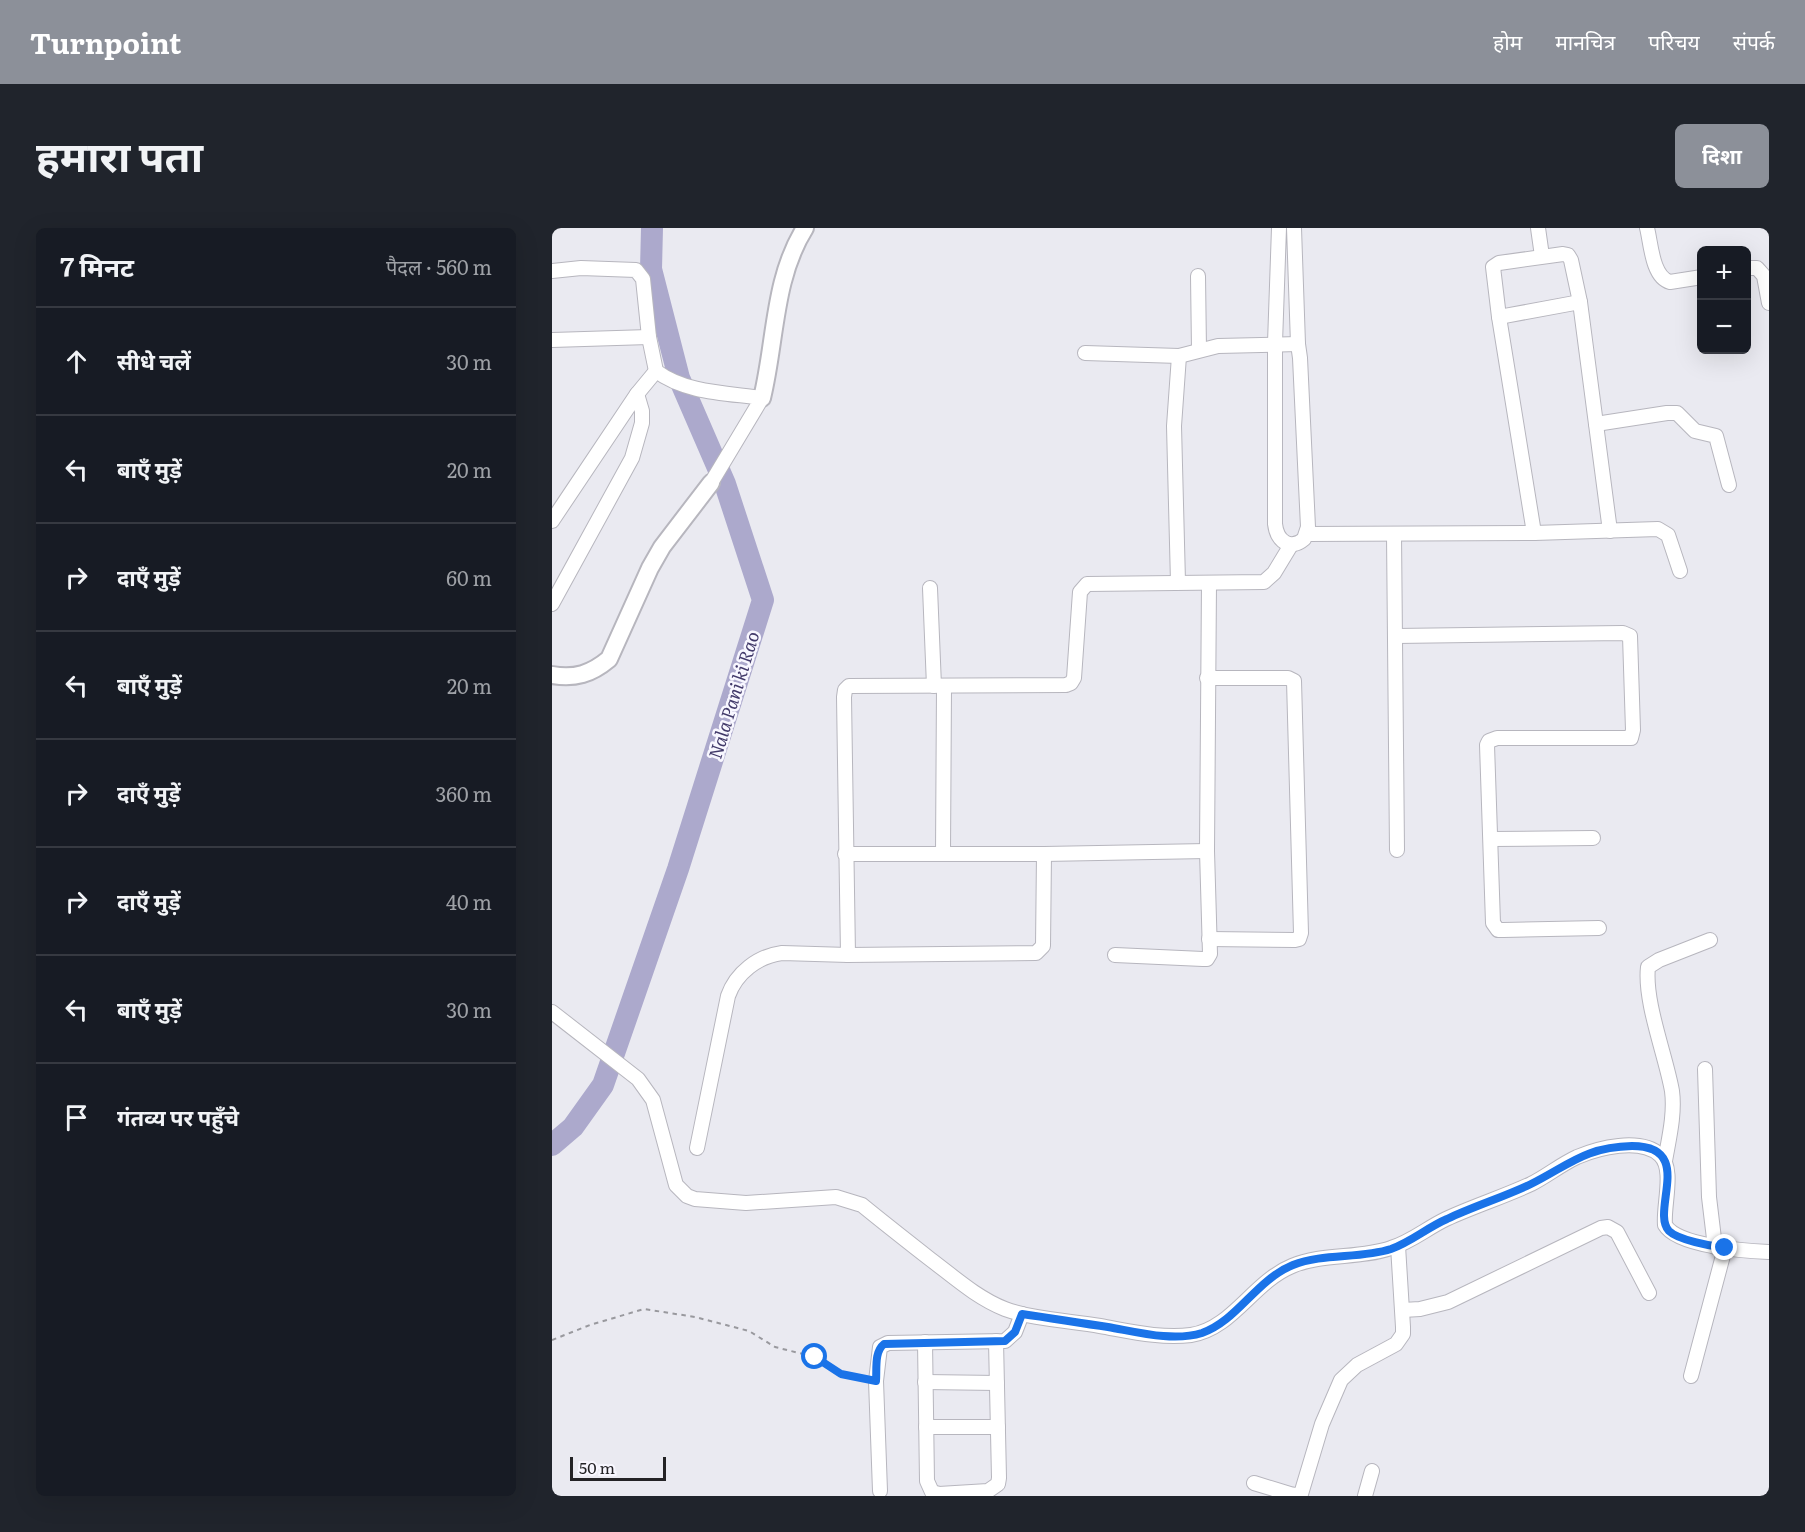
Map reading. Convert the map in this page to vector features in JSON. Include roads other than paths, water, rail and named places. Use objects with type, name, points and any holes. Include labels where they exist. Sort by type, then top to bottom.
[{"type":"street","points":[[552,675],[566,678],[585,674],[597,669],[609,659],[650,568],[662,547],[711,483],[762,398],[786,266],[805,228]]},
{"type":"street","points":[[1280,228],[1275,343],[1275,524],[1280,539],[1291,545],[1301,543],[1308,527],[1294,228]]},
{"type":"street","points":[[1538,228],[1542,256]]},
{"type":"street","points":[[1647,228],[1657,271],[1665,280],[1670,282],[1697,278]]},
{"type":"street","points":[[1534,533],[1493,267],[1499,263],[1563,254],[1568,255],[1571,260],[1580,302],[1610,531]]},
{"type":"street","points":[[552,271],[581,268],[636,270],[643,279],[649,337],[656,371],[669,381],[696,389],[762,398]]},
{"type":"street","points":[[1751,268],[1757,268],[1764,276],[1769,303]]},
{"type":"street","points":[[1198,276],[1199,350]]},
{"type":"street","points":[[1499,317],[1580,302]]},
{"type":"street","points":[[552,340],[649,337]]},
{"type":"street","points":[[1085,353],[1179,356],[1218,346],[1298,344]]},
{"type":"street","points":[[1179,356],[1174,426],[1179,582]]},
{"type":"street","points":[[552,521],[637,394],[656,371]]},
{"type":"street","points":[[552,604],[632,458],[642,423],[642,411],[637,394]]},
{"type":"street","points":[[1596,424],[1677,413],[1693,430],[1716,436],[1730,485]]},
{"type":"street","points":[[1306,534],[1534,533],[1650,528],[1664,531],[1668,535],[1680,571]]},
{"type":"street","points":[[1394,535],[1397,850]]},
{"type":"street","points":[[848,955],[845,854],[845,690],[849,686],[1066,685],[1074,678],[1082,588],[1092,582],[1264,582],[1274,573],[1291,545]]},
{"type":"street","points":[[1115,955],[1203,959],[1210,954],[1207,851],[1209,583]]},
{"type":"street","points":[[930,588],[939,687],[943,853]]},
{"type":"street","points":[[1396,636],[1628,633],[1630,636],[1633,730],[1631,738],[1497,738],[1489,741],[1487,745],[1493,923],[1498,930],[1599,928]]},
{"type":"street","points":[[1207,678],[1288,678],[1294,681],[1301,933],[1299,939],[1295,940],[1209,939]]},
{"type":"street","points":[[1491,839],[1593,838]]},
{"type":"street","points":[[845,854],[1207,851]]},
{"type":"street","points":[[697,1148],[728,996],[733,985],[751,965],[771,954],[782,953],[848,955],[1036,953],[1043,946],[1044,854]]},
{"type":"street","points":[[1710,940],[1659,960],[1648,967],[1647,976],[1653,1013],[1672,1091],[1673,1115],[1665,1161],[1668,1174],[1665,1220],[1668,1230],[1673,1234],[1720,1247],[1769,1252]]},
{"type":"street","points":[[552,1012],[638,1079],[654,1100],[676,1185],[687,1196],[695,1199],[746,1203],[820,1197],[848,1200],[862,1205],[985,1300],[1022,1314],[1140,1333],[1175,1336],[1196,1334],[1218,1326],[1259,1287],[1293,1265],[1377,1252],[1398,1246],[1439,1222],[1532,1183],[1587,1154],[1612,1148],[1638,1146],[1656,1152],[1665,1161]]},
{"type":"street","points":[[1691,1376],[1720,1247],[1709,1197],[1705,1069]]},
{"type":"street","points":[[1402,1310],[1420,1310],[1448,1302],[1601,1228],[1608,1227],[1617,1232],[1648,1293]]},
{"type":"street","points":[[1254,1483],[1298,1496],[1304,1489],[1322,1424],[1341,1380],[1350,1369],[1401,1339],[1403,1334],[1398,1246]]},
{"type":"street","points":[[880,1491],[876,1381],[880,1347],[888,1343],[1005,1341],[1012,1336],[1022,1314]]},
{"type":"street","points":[[925,1342],[928,1487],[932,1492],[939,1494],[988,1491],[994,1489],[999,1478],[996,1341]]},
{"type":"street","points":[[926,1382],[997,1383]]},
{"type":"street","points":[[926,1427],[998,1427]]},
{"type":"street","points":[[1365,1496],[1371,1471]]},
{"type":"waterway","name":"Nala Pani ki Rao","points":[[552,1145],[573,1127],[603,1085],[678,869],[763,600],[725,484],[679,378],[651,269],[652,228]]}]
